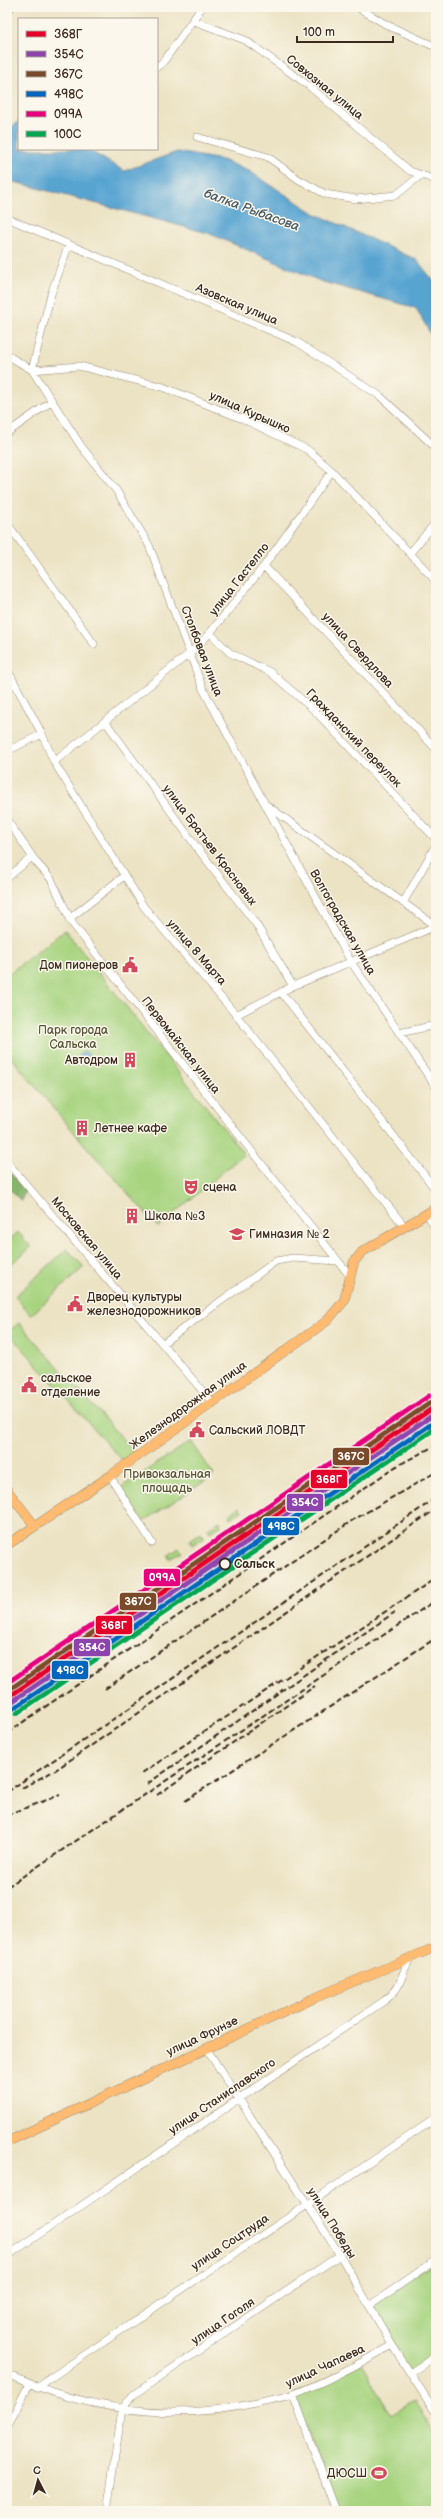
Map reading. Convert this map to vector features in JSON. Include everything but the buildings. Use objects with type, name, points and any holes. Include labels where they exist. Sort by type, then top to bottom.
[{"type":"main road","points":[[7,11],[10,7]]},
{"type":"main road","points":[[405,1227],[436,1208]]},
{"type":"main road","name":"Железнодорожная улица","points":[[7,1545],[110,1476],[327,1321],[344,1301],[354,1262],[362,1252],[405,1227]]},
{"type":"main road","points":[[7,1490],[36,1526]]},
{"type":"main road","points":[[410,1959],[436,1947]]},
{"type":"main road","name":"улица Фрунзе","points":[[7,2142],[312,1999],[410,1959]]},
{"type":"street","points":[[158,66],[164,62],[194,21],[202,7]]},
{"type":"street","points":[[358,7],[387,25],[436,47]]},
{"type":"street","name":"Совхозная улица","points":[[194,21],[245,40],[309,86],[410,171],[436,180]]},
{"type":"street","points":[[197,138],[268,157],[298,179],[325,194],[356,199],[396,195],[421,175]]},
{"type":"street","name":"Азовская улица","points":[[7,218],[297,342],[380,396],[436,448]]},
{"type":"street","points":[[7,355],[32,370],[51,294],[69,244]]},
{"type":"street","name":"улица Курышко","points":[[32,370],[79,366],[163,387],[243,419],[308,450],[332,471],[436,581]]},
{"type":"street","name":"Столбовая улица","points":[[32,370],[81,446],[116,490],[148,545],[203,689],[264,804],[436,926]]},
{"type":"street","points":[[7,433],[52,400]]},
{"type":"street","name":"улица Гастелло","points":[[54,762],[190,653],[210,632],[264,566],[332,471]]},
{"type":"street","points":[[410,553],[436,522]]},
{"type":"street","points":[[7,523],[94,644]]},
{"type":"street","name":"улица Свердлова","points":[[264,566],[436,749]]},
{"type":"street","name":"Гражданский переулок","points":[[210,632],[230,653],[270,672],[314,710],[436,839]]},
{"type":"street","name":"улица 8 Марта","points":[[7,669],[42,734],[54,762],[144,907],[236,1015],[405,1227]]},
{"type":"street","name":"улица Братьев Красновых","points":[[105,721],[195,845],[256,924],[293,986]]},
{"type":"street","points":[[7,751],[42,734]]},
{"type":"street","name":"Волгоградская улица","points":[[264,804],[351,962],[436,1087]]},
{"type":"street","name":"Первомайская улица","points":[[7,820],[32,857],[52,879],[69,919],[142,1015],[350,1276]]},
{"type":"street","points":[[403,903],[436,845]]},
{"type":"street","points":[[7,878],[32,857]]},
{"type":"street","points":[[69,919],[124,876]]},
{"type":"street","points":[[236,1015],[293,986],[436,926]]},
{"type":"street","points":[[281,992],[436,1190]]},
{"type":"street","points":[[399,1033],[436,1026]]},
{"type":"street","name":"Московская улица","points":[[7,1162],[212,1402]]},
{"type":"street","points":[[427,1214],[436,1229]]},
{"type":"street","points":[[163,1343],[276,1261],[293,1258],[338,1260]]},
{"type":"street","points":[[110,1476],[152,1543]]},
{"type":"street","name":"улица Станиславского","points":[[7,2256],[398,1991],[401,1984],[400,1977],[410,1959]]},
{"type":"street","name":"улица Победы","points":[[206,2048],[238,2100],[340,2255],[392,2345],[436,2413]]},
{"type":"street","name":"улица Соцтруда","points":[[37,2387],[306,2203],[436,2118]]},
{"type":"street","name":"улица Гоголя","points":[[122,2409],[133,2394],[340,2255]]},
{"type":"street","points":[[369,2306],[436,2260]]},
{"type":"street","name":"улица Чапаева","points":[[7,2374],[65,2397],[122,2409],[150,2412],[192,2412],[235,2408],[294,2394],[362,2363],[392,2345]]},
{"type":"street","points":[[410,2373],[436,2356]]},
{"type":"street","points":[[7,2428],[29,2384]]},
{"type":"street","points":[[294,2394],[336,2511]]},
{"type":"street","points":[[107,2511],[122,2409]]},
{"type":"green space","name":"Парк города Сальска","points":[[65,930],[244,1154],[158,1227],[83,1143],[7,1053],[7,975]]},
{"type":"green space","points":[[7,1169],[25,1190],[21,1201],[7,1186]]},
{"type":"green space","points":[[18,1232],[31,1247],[7,1268],[7,1242]]},
{"type":"green space","points":[[67,1249],[84,1267],[31,1315],[15,1296]]},
{"type":"green space","points":[[19,1323],[134,1452],[123,1462],[8,1332]]},
{"type":"green space","name":"Привокзальная площадь","points":[[191,1441],[214,1475],[143,1522],[120,1488]]},
{"type":"green space","points":[[239,1507],[242,1511],[230,1518],[229,1514]]},
{"type":"green space","points":[[220,1521],[221,1526],[210,1532],[208,1528]]},
{"type":"green space","points":[[199,1534],[202,1534],[203,1538],[192,1545],[190,1540]]},
{"type":"green space","points":[[179,1548],[183,1552],[170,1559],[169,1555]]},
{"type":"green space","points":[[436,2260],[436,2356],[410,2373],[369,2306]]},
{"type":"green space","name":"ДЮСШ","points":[[362,2363],[391,2415],[414,2401],[436,2434],[436,2511],[336,2511],[293,2394]]},
{"type":"water","name":"балка Рыбасова","points":[[18,122],[18,150],[89,150],[124,171],[177,152],[222,160],[249,171],[314,213],[417,260],[436,284],[436,344],[416,308],[320,281],[208,233],[7,180],[7,131]]},
{"type":"water","points":[[82,1052],[86,1052],[88,1053],[88,1061],[82,1062],[79,1059],[79,1055]]},
{"type":"railway","points":[[343,1457],[404,1415],[436,1397]]},
{"type":"railway","points":[[7,1733],[395,1467],[436,1445]]},
{"type":"railway","points":[[105,1689],[353,1520],[436,1472]]},
{"type":"railway","points":[[7,1792],[436,1498]]},
{"type":"railway","points":[[22,1788],[57,1769],[436,1509]]},
{"type":"railway","points":[[142,1773],[436,1578]]},
{"type":"railway","points":[[7,1887],[436,1600]]},
{"type":"railway","points":[[147,1784],[395,1612]]},
{"type":"railway","points":[[185,1801],[436,1638]]},
{"type":"railway","points":[[157,1795],[315,1686]]},
{"type":"railway","points":[[7,1815],[60,1795]]},
{"type":"transit line","name":"099А","points":[[7,1683],[429,1396]]},
{"type":"transit line","name":"367С","points":[[7,1691],[433,1401]]},
{"type":"transit line","name":"368Г","points":[[7,1698],[436,1406]]},
{"type":"transit line","name":"354С","points":[[10,1703],[436,1413]]},
{"type":"transit line","name":"498С","points":[[14,1708],[436,1421]]},
{"type":"transit line","name":"100C","points":[[17,1713],[436,1428]]},
{"type":"place","name":"Дом пионеров","points":[[130,965]]},
{"type":"place","name":"Автодром","points":[[130,1060]]},
{"type":"place","name":"Летнее кафе","points":[[82,1128]]},
{"type":"place","name":"сцена","points":[[191,1187]]},
{"type":"place","name":"Школа №3","points":[[132,1216]]},
{"type":"place","name":"Гимназия № 2","points":[[237,1234]]},
{"type":"place","name":"Дворец культуры железнодорожников","points":[[75,1304]]},
{"type":"place","name":"сальское отделение","points":[[29,1385]]},
{"type":"place","name":"Сальский ЛОВДТ","points":[[197,1430]]},
{"type":"place","name":"Сальск","points":[[225,1564]]},
{"type":"place","name":"ДЮСШ","points":[[379,2473]]}]
